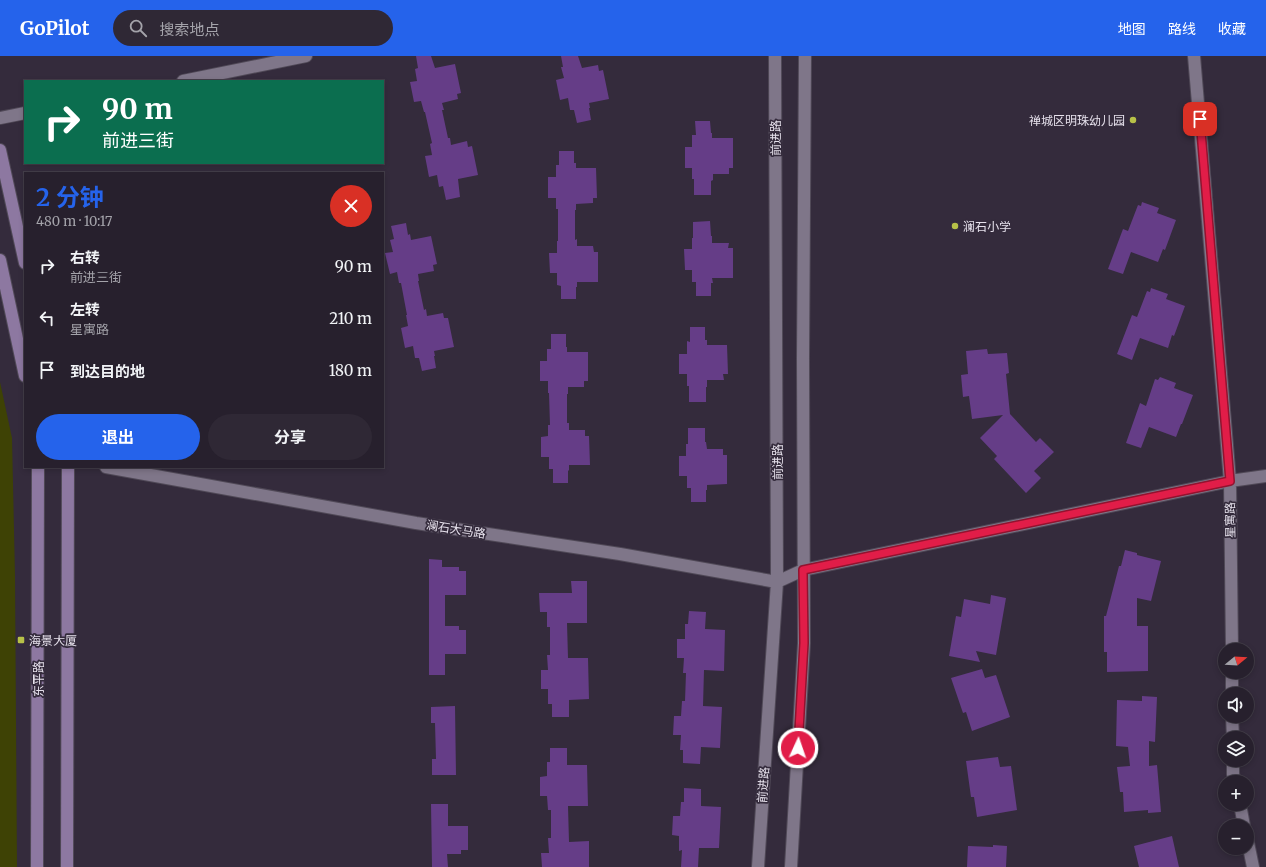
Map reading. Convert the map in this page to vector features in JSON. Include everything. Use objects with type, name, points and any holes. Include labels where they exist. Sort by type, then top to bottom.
[{"type":"main road","points":[[0,150],[24,258]]},
{"type":"main road","points":[[0,260],[24,371]]},
{"type":"main road","name":"东平路","points":[[37,867],[38,468]]},
{"type":"main road","points":[[67,867],[68,468]]},
{"type":"street","points":[[188,80],[306,56]]},
{"type":"street","name":"前进路","points":[[758,867],[777,582],[775,56]]},
{"type":"street","points":[[790,867],[804,643],[803,359],[805,56]]},
{"type":"street","name":"星寓路","points":[[1194,56],[1230,481],[1232,643]]},
{"type":"street","points":[[0,118],[24,113]]},
{"type":"street","name":"澜石大马路","points":[[112,468],[416,523],[620,554],[777,582]]},
{"type":"street","points":[[777,582],[803,570],[1230,481],[1266,476]]},
{"type":"street","points":[[1251,855],[1253,867]]},
{"type":"shaded area","points":[[0,382],[12,438],[15,576],[17,867],[0,867]]},
{"type":"building","points":[[416,56],[431,56],[435,68],[455,64],[461,93],[457,94],[458,99],[442,103],[444,110],[442,110],[451,145],[467,141],[468,147],[472,146],[478,175],[458,179],[460,197],[446,200],[443,186],[439,187],[437,175],[429,177],[425,156],[432,155],[430,144],[432,143],[425,112],[421,101],[414,102],[410,82],[417,81],[415,69],[418,68]]},
{"type":"building","points":[[561,56],[578,56],[582,68],[598,65],[599,71],[603,70],[609,99],[589,103],[591,120],[577,123],[574,110],[570,110],[568,98],[560,100],[556,80],[564,78],[561,67],[563,67]]},
{"type":"building","points":[[695,121],[710,121],[712,138],[733,138],[733,168],[729,168],[729,174],[713,174],[713,180],[711,181],[711,195],[694,195],[692,168],[685,168],[685,147],[692,147],[692,135],[696,135]]},
{"type":"building","points":[[559,151],[574,151],[574,163],[576,163],[576,168],[596,168],[597,198],[593,198],[593,203],[576,204],[575,240],[577,239],[577,246],[593,246],[594,252],[598,252],[598,282],[577,282],[576,299],[561,299],[561,286],[557,285],[557,273],[550,273],[549,253],[557,253],[558,209],[556,209],[556,198],[548,198],[548,177],[556,177],[556,165],[559,165]]},
{"type":"building","points":[[1142,202],[1159,208],[1157,213],[1176,220],[1165,250],[1163,249],[1158,262],[1131,252],[1123,274],[1108,269],[1123,229],[1128,231],[1138,205],[1141,206]]},
{"type":"building","points":[[710,221],[712,243],[729,243],[728,248],[733,248],[733,278],[712,278],[713,283],[711,283],[711,296],[696,296],[696,282],[692,282],[692,270],[685,270],[684,249],[692,249],[693,222]]},
{"type":"building","points":[[406,223],[408,235],[410,234],[411,240],[431,236],[437,264],[433,265],[434,271],[418,274],[424,310],[426,309],[427,316],[443,313],[444,318],[448,318],[454,347],[434,351],[436,368],[422,371],[419,358],[415,358],[413,346],[405,348],[401,328],[408,326],[401,283],[399,283],[397,272],[390,274],[385,253],[393,252],[390,240],[394,239],[391,226]]},
{"type":"building","points":[[1151,288],[1168,294],[1166,299],[1185,306],[1168,348],[1140,338],[1132,360],[1117,354],[1132,315],[1137,317],[1147,291],[1150,292]]},
{"type":"building","points":[[690,327],[705,327],[705,340],[707,340],[707,345],[727,345],[728,374],[723,374],[724,380],[707,380],[706,402],[689,402],[687,374],[679,374],[679,354],[687,354],[687,341],[690,342]]},
{"type":"building","points":[[551,334],[566,334],[567,352],[588,352],[588,381],[584,381],[584,387],[568,387],[567,423],[569,423],[569,430],[585,430],[585,436],[589,436],[590,465],[569,465],[568,483],[553,483],[553,469],[549,469],[549,457],[541,457],[541,437],[548,436],[548,425],[550,425],[548,381],[540,381],[540,361],[547,361],[547,349],[551,349]]},
{"type":"building","points":[[987,349],[988,354],[1007,353],[1009,373],[1006,374],[1010,414],[1036,442],[1040,438],[1054,452],[1034,471],[1041,478],[1026,493],[994,459],[997,456],[980,438],[1003,415],[972,419],[969,396],[963,397],[961,375],[968,374],[966,351]]},
{"type":"building","points":[[1160,377],[1176,383],[1174,388],[1193,395],[1176,437],[1149,427],[1141,448],[1126,443],[1140,403],[1146,406],[1155,379],[1158,380]]},
{"type":"building","points":[[688,428],[705,428],[705,442],[707,449],[723,449],[723,455],[727,455],[727,484],[707,485],[706,502],[691,502],[691,488],[687,488],[687,476],[679,476],[679,456],[686,456]]},
{"type":"building","points":[[1125,550],[1137,553],[1137,555],[1161,561],[1151,601],[1137,598],[1137,626],[1148,626],[1148,671],[1107,672],[1107,652],[1104,652],[1104,616],[1106,616],[1119,566],[1121,566]]},
{"type":"building","points":[[429,559],[442,560],[442,567],[459,567],[459,571],[466,571],[466,595],[445,595],[445,626],[459,626],[459,630],[466,630],[466,654],[445,654],[445,675],[429,675]]},
{"type":"building","points":[[571,581],[587,581],[587,623],[567,623],[568,658],[588,658],[589,699],[569,700],[569,717],[552,717],[552,704],[548,704],[548,689],[541,689],[541,670],[548,670],[547,655],[550,655],[550,627],[547,627],[547,612],[540,612],[539,593],[572,593]]},
{"type":"building","points":[[991,595],[1006,598],[996,655],[976,651],[980,662],[949,656],[956,616],[961,617],[964,599],[990,604]]},
{"type":"building","points":[[689,611],[706,612],[705,629],[725,630],[724,671],[704,670],[703,706],[722,707],[720,748],[701,747],[700,764],[683,763],[683,750],[680,750],[681,735],[673,735],[674,716],[681,716],[682,701],[685,701],[686,673],[683,673],[684,658],[677,658],[677,639],[685,639],[685,624],[688,624]]},
{"type":"building","points":[[982,669],[985,678],[996,675],[1010,717],[972,731],[966,712],[963,713],[951,678]]},
{"type":"building","points":[[1142,696],[1157,697],[1155,742],[1149,741],[1149,766],[1157,765],[1161,812],[1148,813],[1148,810],[1124,812],[1123,792],[1120,792],[1117,767],[1130,766],[1128,747],[1116,746],[1117,700],[1142,701]]},
{"type":"building","points":[[455,706],[456,775],[432,775],[432,759],[436,759],[435,723],[431,723],[431,707]]},
{"type":"building","points":[[550,748],[567,748],[567,765],[587,765],[588,806],[568,806],[569,842],[589,841],[589,867],[542,867],[541,853],[549,853],[548,838],[551,838],[551,810],[548,810],[547,796],[540,796],[540,777],[547,776],[547,762],[550,762]]},
{"type":"building","points":[[998,757],[1000,767],[1011,766],[1017,810],[977,817],[974,797],[971,797],[966,761]]},
{"type":"building","points":[[684,788],[701,789],[701,806],[721,807],[719,848],[699,848],[698,867],[681,867],[682,850],[679,851],[679,836],[672,835],[673,816],[680,816],[681,802],[684,802]]},
{"type":"building","points":[[431,804],[448,804],[448,826],[468,826],[468,850],[461,850],[461,854],[447,854],[448,867],[432,867]]},
{"type":"building","points":[[1172,836],[1179,867],[1139,867],[1134,846]]},
{"type":"building","points":[[993,845],[1007,846],[1006,867],[967,867],[968,846],[993,847]]},
{"type":"place","name":"禅城区明珠幼儿园","points":[[1133,120]]},
{"type":"place","name":"澜石小学","points":[[955,226]]},
{"type":"place","name":"海景大厦","points":[[21,640]]},
{"type":"route","points":[[798,748],[804,643],[803,570],[1230,481],[1200,119]]}]
